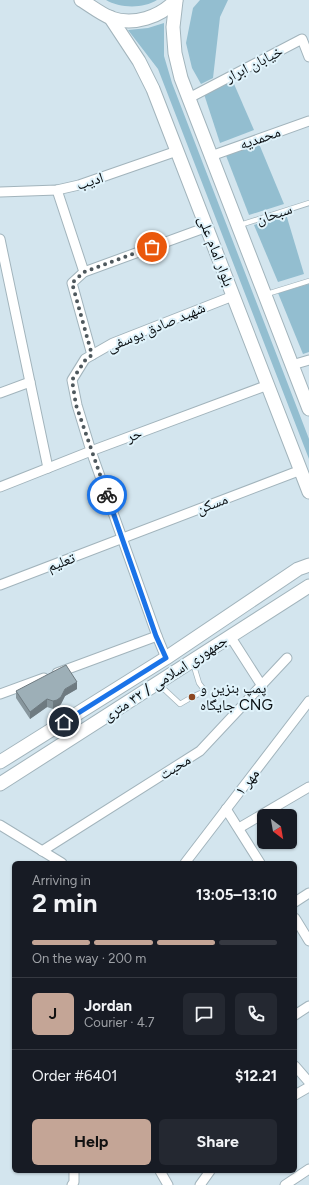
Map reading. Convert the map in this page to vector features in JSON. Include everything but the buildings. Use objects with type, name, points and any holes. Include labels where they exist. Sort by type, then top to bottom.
[{"type":"main road","points":[[81,0],[110,17],[124,20],[138,20],[152,17],[165,10],[176,1]]},
{"type":"main road","name":"بلوار امام علی","points":[[176,1],[173,27],[175,53],[181,78],[309,409]]},
{"type":"main road","name":"بلوار امام علی","points":[[110,17],[138,60],[153,89],[309,492]]},
{"type":"main road","name":"جمهوری اسلامی / ۳۲ متری","points":[[0,762],[166,658],[298,569],[309,565]]},
{"type":"main road","name":"جمهوری اسلامی / ۳۲ متری","points":[[0,784],[309,586]]},
{"type":"street","name":"خیابان ابرار","points":[[189,98],[302,39],[309,57]]},
{"type":"street","name":"محمدیه","points":[[211,156],[309,121]]},
{"type":"street","name":"ادیب","points":[[0,192],[57,190],[79,185],[177,151]]},
{"type":"street","points":[[0,186],[0,192]]},
{"type":"street","points":[[57,190],[84,272]]},
{"type":"street","points":[[92,355],[72,283],[84,272],[207,227]]},
{"type":"street","points":[[0,239],[48,468]]},
{"type":"street","name":"شهید صادق یوسفی","points":[[166,658],[156,636],[76,405],[72,380],[86,359],[113,343],[233,296]]},
{"type":"street","points":[[292,365],[309,360]]},
{"type":"street","points":[[0,393],[30,382]]},
{"type":"street","name":"حر","points":[[0,487],[268,385]]},
{"type":"street","name":"مسکن","points":[[123,538],[301,470]]},
{"type":"street","name":"تعلیم","points":[[0,585],[123,538]]},
{"type":"street","points":[[0,694],[156,636]]},
{"type":"street","points":[[230,636],[262,686]]},
{"type":"street","name":"محبت","points":[[42,851],[200,752],[287,658]]},
{"type":"street","name":"مهر ۱","points":[[187,861],[309,701]]},
{"type":"street","points":[[238,828],[309,787]]},
{"type":"street","points":[[226,809],[259,861]]},
{"type":"street","points":[[0,825],[59,861]]},
{"type":"street","points":[[297,901],[309,893]]},
{"type":"street","points":[[297,921],[309,941]]},
{"type":"street","points":[[297,1014],[309,1006]]},
{"type":"street","points":[[297,1068],[309,1082]]},
{"type":"street","points":[[297,1094],[309,1087]]},
{"type":"street","points":[[285,1185],[309,1170]]},
{"type":"street","points":[[74,1173],[75,1184]]},
{"type":"street","points":[[161,1173],[168,1185]]},
{"type":"street","points":[[200,1185],[209,1173]]},
{"type":"lane","name":"سبحان","points":[[238,226],[309,203]]},
{"type":"lane","points":[[265,295],[309,281]]},
{"type":"lane","points":[[152,687],[165,690],[180,704],[205,692],[199,683],[192,661]]},
{"type":"shaded area","points":[[106,0],[157,0],[145,5],[124,6],[111,3]]},
{"type":"shaded area","points":[[200,0],[228,0],[220,17],[213,78],[201,84],[192,68],[186,43],[193,8]]},
{"type":"shaded area","points":[[164,23],[164,56],[172,83],[309,439],[309,459],[158,69],[128,30],[148,28]]},
{"type":"shaded area","points":[[231,77],[254,130],[220,143],[204,94]]},
{"type":"shaded area","points":[[257,139],[284,204],[249,215],[225,153]]},
{"type":"shaded area","points":[[286,214],[304,274],[278,282],[254,225]]},
{"type":"shaded area","points":[[309,284],[309,352],[303,354],[278,293]]},
{"type":"way so far","points":[[107,495],[76,405],[72,380],[86,359],[92,355],[72,283],[84,272],[152,247]]},
{"type":"place","name":"پمپ بنزین و جایگاه CNG","points":[[192,697]]},
{"type":"route","points":[[64,722],[166,658],[156,636],[107,495]]}]
